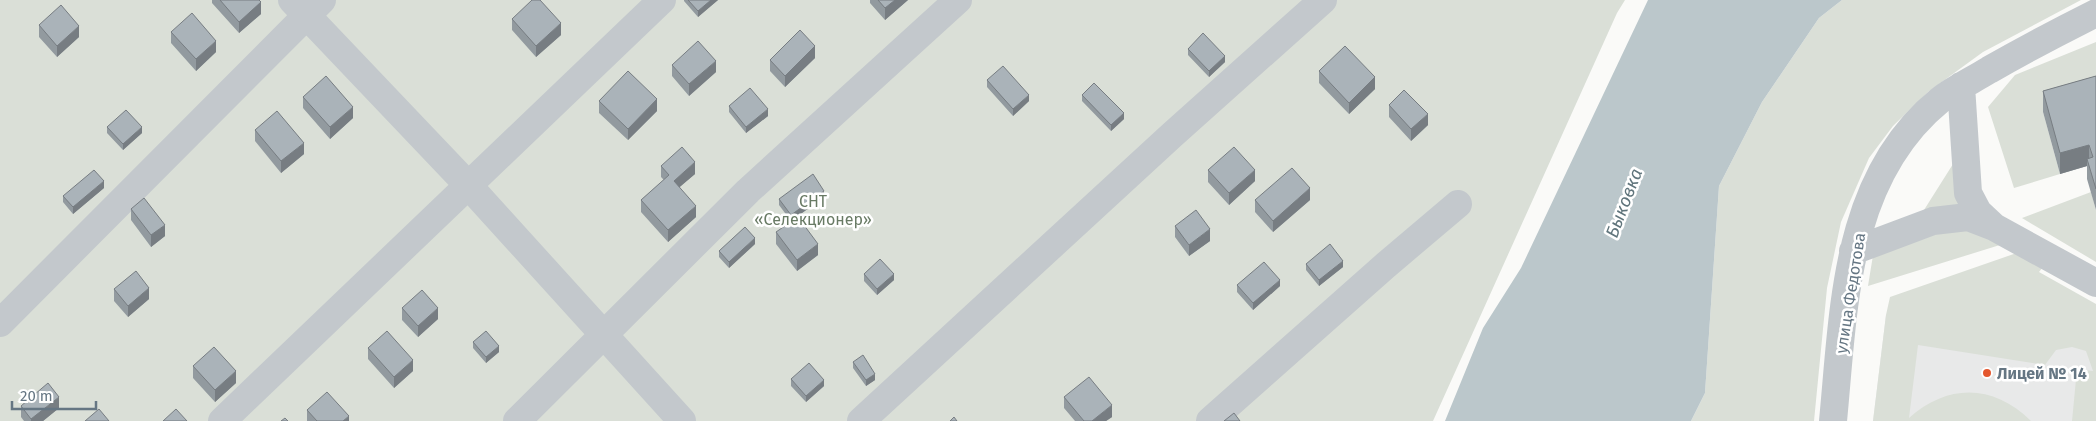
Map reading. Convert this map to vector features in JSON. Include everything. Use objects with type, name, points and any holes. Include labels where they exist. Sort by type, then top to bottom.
[{"type":"street","points":[[222,421],[662,0]]},
{"type":"street","points":[[517,421],[748,191],[958,0]]},
{"type":"street","points":[[861,421],[1179,129],[1323,0]]},
{"type":"street","points":[[0,323],[307,5],[603,336],[682,421]]},
{"type":"street","name":"улица Федотова","points":[[1833,421],[1845,302],[1853,251],[1866,207],[1876,183],[1898,146],[1919,118],[1942,98],[2047,38],[2096,13]]},
{"type":"street","points":[[1961,86],[1968,193],[1978,212],[1994,227]]},
{"type":"street","points":[[1210,421],[1386,264],[1458,204]]},
{"type":"street","points":[[1853,251],[1933,221],[1968,217],[1994,227],[2096,283]]},
{"type":"shaded area","name":"Лицей № 14","points":[[2004,275],[2096,326],[2096,421],[1873,421],[1886,315]]},
{"type":"green space","name":"СНТ «Селекционер»","points":[[0,0],[1625,0],[1617,13],[1433,421],[0,421]]},
{"type":"green space","points":[[1842,0],[2081,0],[1983,52],[1928,92],[1893,126],[1869,158],[1841,222],[1827,288],[1814,421],[1691,421],[1705,393],[1719,186],[1762,102],[1819,18]]},
{"type":"green space","points":[[2096,42],[2096,97],[2043,112],[2060,174],[2014,188],[1988,107],[2015,75]]},
{"type":"green space","points":[[1965,145],[1968,193],[2016,240],[1868,286],[1875,243],[1912,229]]},
{"type":"green space","points":[[2091,192],[2096,210],[2096,262],[2022,218]]},
{"type":"green space","name":"Лицей № 14","points":[[2031,248],[2050,258],[2039,272],[2096,304],[2096,421],[2072,421],[2077,369],[2093,371],[2086,351],[2072,347],[2056,350],[2045,365],[1918,345],[1909,418],[1939,398],[1971,392],[2002,400],[2017,409],[2031,421],[1873,421],[1886,315],[1890,297]]},
{"type":"water","name":"Быковка","points":[[1648,0],[1842,0],[1819,18],[1762,102],[1719,186],[1705,393],[1691,421],[1445,421],[1483,328],[1521,268]]},
{"type":"building","points":[[220,0],[259,0],[261,2],[239,22]]},
{"type":"building","points":[[532,0],[540,0],[561,23],[536,46],[512,19]]},
{"type":"building","points":[[688,0],[711,0],[698,11]]},
{"type":"building","points":[[878,0],[895,0],[885,8]]},
{"type":"building","points":[[61,5],[79,26],[57,46],[39,25]]},
{"type":"building","points":[[192,13],[216,41],[196,59],[171,32]]},
{"type":"building","points":[[800,30],[815,46],[785,76],[770,60]]},
{"type":"building","points":[[1203,33],[1225,56],[1209,71],[1188,49]]},
{"type":"building","points":[[698,41],[716,61],[689,84],[672,65]]},
{"type":"building","points":[[1345,46],[1375,77],[1349,103],[1319,71]]},
{"type":"building","points":[[1003,66],[1029,95],[1013,109],[987,80]]},
{"type":"building","points":[[628,71],[657,99],[628,129],[599,101]]},
{"type":"building","points":[[326,76],[353,107],[330,127],[303,97]]},
{"type":"building","points":[[2096,76],[2096,189],[2087,159],[2093,157],[2089,145],[2060,153],[2043,91]]},
{"type":"building","points":[[1094,83],[1124,113],[1111,125],[1082,95]]},
{"type":"building","points":[[750,88],[768,109],[746,127],[729,106]]},
{"type":"building","points":[[1404,90],[1428,114],[1411,129],[1389,105]]},
{"type":"building","points":[[126,110],[142,127],[123,144],[107,127]]},
{"type":"building","points":[[277,111],[304,143],[281,161],[255,130]]},
{"type":"building","points":[[682,147],[695,162],[674,181],[696,206],[668,230],[641,200],[669,175],[661,166]]},
{"type":"building","points":[[1234,147],[1255,170],[1229,193],[1208,170]]},
{"type":"building","points":[[1292,168],[1310,188],[1273,221],[1255,200]]},
{"type":"building","points":[[94,170],[104,181],[73,207],[63,196]]},
{"type":"building","points":[[813,174],[824,191],[791,215],[779,199]]},
{"type":"building","points":[[144,198],[165,225],[151,235],[131,209]]},
{"type":"building","points":[[1196,210],[1210,229],[1189,245],[1175,226]]},
{"type":"building","points":[[798,217],[818,244],[797,260],[776,232]]},
{"type":"building","points":[[745,227],[755,238],[729,262],[719,251]]},
{"type":"building","points":[[1330,244],[1343,261],[1319,280],[1306,264]]},
{"type":"building","points":[[880,259],[894,274],[877,289],[864,274]]},
{"type":"building","points":[[1264,262],[1280,280],[1253,303],[1237,285]]},
{"type":"building","points":[[136,271],[149,288],[128,306],[114,289]]},
{"type":"building","points":[[422,290],[438,308],[418,326],[402,308]]},
{"type":"building","points":[[387,331],[413,360],[394,377],[368,348]]},
{"type":"building","points":[[486,331],[499,346],[486,357],[473,342]]},
{"type":"building","points":[[214,347],[236,371],[215,390],[193,366]]},
{"type":"building","points":[[863,355],[875,374],[866,380],[853,362]]},
{"type":"building","points":[[809,363],[824,380],[806,396],[791,379]]},
{"type":"building","points":[[1089,377],[1112,405],[1092,421],[1084,421],[1064,397]]},
{"type":"building","points":[[48,383],[59,397],[31,419],[21,406]]},
{"type":"building","points":[[327,392],[349,416],[343,421],[317,421],[307,410]]},
{"type":"building","points":[[99,409],[109,421],[85,421]]},
{"type":"building","points":[[176,409],[187,421],[163,421]]},
{"type":"building","points":[[1234,413],[1240,421],[1224,421]]},
{"type":"place","name":"Лицей № 14","points":[[1987,373]]}]
